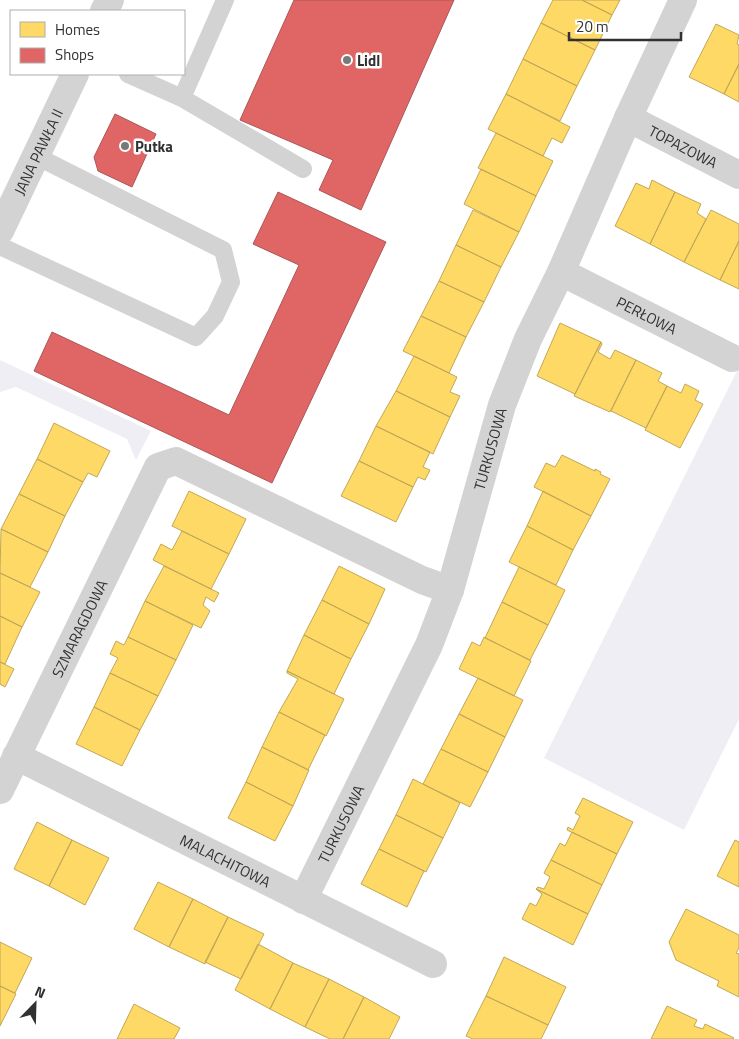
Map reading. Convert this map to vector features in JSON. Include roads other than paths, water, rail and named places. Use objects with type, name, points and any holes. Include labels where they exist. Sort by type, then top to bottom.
[{"type":"street","name":"TURKUSOWA","points":[[303,900],[429,644],[450,590],[502,405],[528,340],[561,272],[628,118],[683,0]]},
{"type":"street","name":"JANA PAWŁA II","points":[[0,231],[75,75]]},
{"type":"street","name":"TOPAZOWA","points":[[628,118],[739,175]]},
{"type":"street","name":"PERŁOWA","points":[[561,272],[732,358]]},
{"type":"street","name":"SZMARAGDOWA","points":[[0,790],[158,467],[176,461],[422,580],[450,590]]},
{"type":"street","name":"MALACHITOWA","points":[[16,756],[433,964]]},
{"type":"lane","points":[[182,98],[225,0]]},
{"type":"lane","points":[[130,75],[182,98],[303,169]]},
{"type":"lane","points":[[0,246],[196,337],[216,316],[232,282],[223,250],[36,156]]},
{"type":"place","name":"Lidl","points":[[347,60]]},
{"type":"place","name":"Putka","points":[[125,146]]}]
